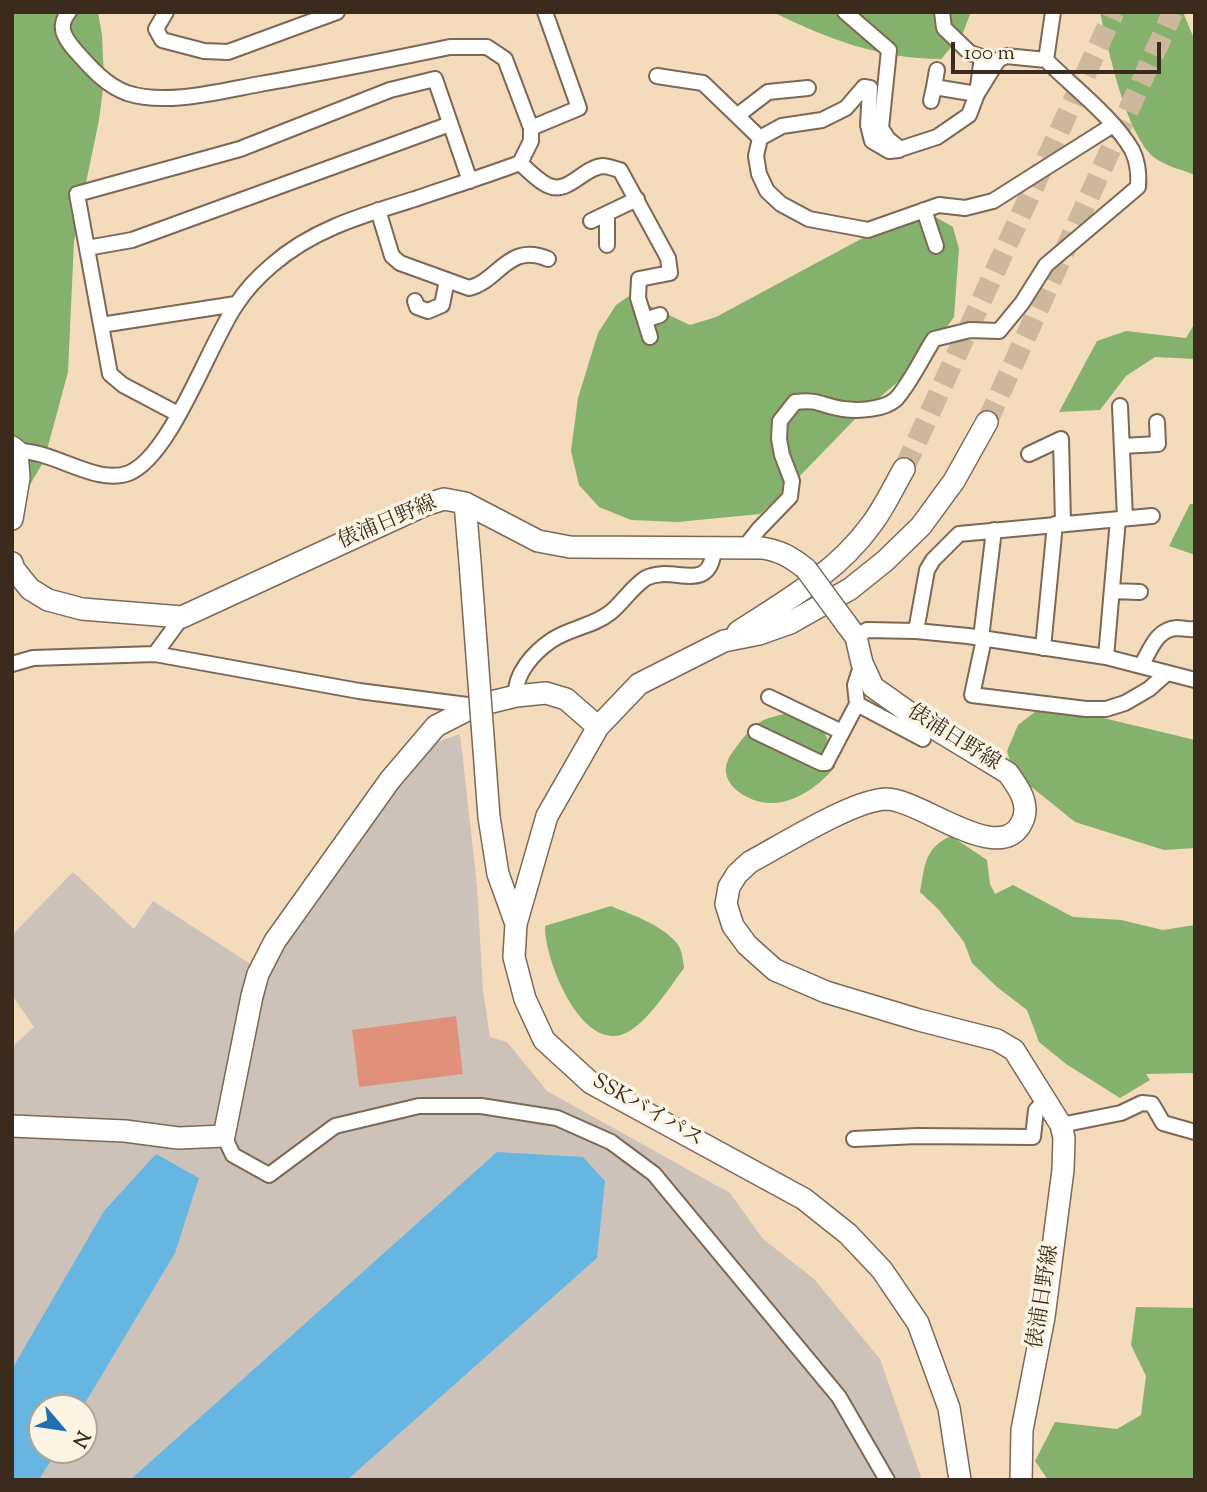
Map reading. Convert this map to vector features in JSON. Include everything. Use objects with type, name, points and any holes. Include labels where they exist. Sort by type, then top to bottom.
[{"type":"street","points":[[12,519],[19,478],[15,449],[32,450],[107,477],[129,473],[150,459],[178,414],[236,304],[271,266],[304,240],[343,221],[520,163],[531,141],[531,128],[505,60],[487,47],[450,47],[203,94],[147,98],[126,93],[106,82],[86,63],[67,41],[61,29],[69,12]]},
{"type":"street","points":[[166,12],[156,29],[162,40],[204,51],[228,52],[337,12]]},
{"type":"street","points":[[531,128],[579,108],[545,12]]},
{"type":"street","points":[[845,12],[889,50],[881,128],[888,139],[900,149]]},
{"type":"street","points":[[942,12],[944,28],[970,53],[982,57],[977,94]]},
{"type":"street","points":[[1046,60],[1053,12]]},
{"type":"street","points":[[744,548],[790,497],[792,481],[779,439],[780,421],[795,402],[813,400],[842,409],[880,407],[895,400],[934,338],[970,330],[999,331],[1022,303],[1046,265],[1138,187],[1139,173],[1133,151],[1113,125],[1046,60],[1006,56],[998,60],[977,94],[969,115],[937,136],[900,149],[889,151],[873,141],[868,125],[870,88],[864,87],[846,108],[822,120],[782,126],[760,138],[756,156],[759,174],[767,191],[780,204],[809,219],[868,230],[939,205],[965,208],[993,201],[1113,125]]},
{"type":"street","points":[[937,70],[932,94],[977,94]]},
{"type":"street","points":[[657,76],[703,83],[760,138]]},
{"type":"street","points":[[178,414],[110,374],[77,194],[240,149],[390,90],[435,79],[470,181]]},
{"type":"street","points":[[738,115],[768,92],[808,88]]},
{"type":"street","points":[[87,248],[132,240],[450,124]]},
{"type":"street","points":[[520,163],[547,185],[554,187],[563,187],[584,173],[603,166],[620,170],[668,258],[670,272],[639,279],[638,298],[650,337]]},
{"type":"street","points":[[591,221],[637,199]]},
{"type":"street","points":[[378,210],[391,256],[400,263],[422,263],[447,280],[469,288],[479,285],[504,263],[526,255],[538,255],[548,259]]},
{"type":"street","points":[[924,210],[936,246]]},
{"type":"street","points":[[607,214],[607,245]]},
{"type":"street","points":[[415,301],[417,307],[428,311],[442,305],[447,280]]},
{"type":"street","points":[[101,325],[236,304]]},
{"type":"street","points":[[645,320],[660,315]]},
{"type":"street","points":[[1106,657],[1121,519],[1120,406]]},
{"type":"street","name":"SSKバイパス","points":[[960,1480],[949,1408],[918,1322],[882,1270],[848,1234],[804,1199],[591,1083],[544,1040],[524,999],[514,957],[516,924],[547,816],[598,727],[639,684],[724,641],[759,634],[790,623],[850,589],[885,561],[921,526],[954,481],[987,422]]},
{"type":"street","points":[[1122,446],[1158,444],[1157,422]]},
{"type":"street","points":[[1029,454],[1061,439],[1059,524],[1042,648]]},
{"type":"street","points":[[724,641],[792,598],[843,558],[871,525],[904,469]]},
{"type":"street","name":"俵浦日野線","points":[[12,562],[14,569],[30,589],[48,600],[82,609],[182,617],[444,499],[465,503],[538,541],[570,547],[744,548],[779,551],[789,555],[806,569],[851,631],[873,687],[914,716],[1008,773],[1025,802],[1024,819],[1019,827],[1006,838],[990,839],[902,801],[887,799],[868,802],[750,862],[737,874],[729,887],[726,904],[733,926],[747,945],[775,970],[826,992],[997,1040],[1014,1050],[1061,1125],[1064,1139],[1063,1170],[1044,1317],[1022,1430],[1021,1480]]},
{"type":"street","points":[[465,503],[489,817],[498,874],[516,924]]},
{"type":"street","points":[[916,631],[927,570],[933,559],[959,534],[1152,516]]},
{"type":"street","points":[[993,530],[982,638],[972,695],[1106,709],[1125,703],[1149,689],[1167,673]]},
{"type":"street","points":[[516,696],[515,684],[530,660],[553,639],[610,613],[645,579],[662,573],[692,577],[705,572],[712,562],[714,549]]},
{"type":"street","points":[[1112,591],[1140,592]]},
{"type":"street","points":[[155,654],[182,617]]},
{"type":"street","points":[[1141,666],[1164,630],[1195,629]]},
{"type":"street","points":[[851,631],[916,631],[982,638],[1106,657],[1195,680]]},
{"type":"street","points":[[12,664],[33,659],[155,654],[359,691],[475,706]]},
{"type":"street","points":[[756,732],[826,763],[857,704],[855,685],[862,663]]},
{"type":"street","points":[[598,727],[566,699],[546,693],[516,696],[475,706],[436,726],[405,762],[275,941],[258,974],[224,1136],[233,1154],[269,1175],[335,1126],[419,1106],[481,1106],[557,1118],[611,1142],[654,1174],[839,1397],[887,1480]]},
{"type":"street","points":[[769,697],[842,732]]},
{"type":"street","points":[[857,704],[923,739]]},
{"type":"street","points":[[854,1139],[917,1136],[1033,1138],[1036,1110],[1046,1100]]},
{"type":"street","points":[[1061,1125],[1121,1113],[1142,1103],[1152,1104],[1163,1123],[1195,1132]]},
{"type":"street","points":[[12,1126],[125,1131],[178,1138],[224,1136]]},
{"type":"shaded area","points":[[460,734],[477,886],[483,991],[490,1037],[507,1042],[547,1091],[730,1193],[763,1239],[814,1279],[880,1359],[922,1480],[12,1480],[12,1047],[34,1027],[12,995],[12,935],[73,872],[134,929],[153,901],[269,976],[289,939],[418,758],[437,742]]},
{"type":"green space","points":[[12,12],[98,12],[104,81],[99,120],[74,241],[68,372],[44,461],[12,515]]},
{"type":"green space","points":[[773,12],[971,12],[962,35],[941,59],[897,55],[855,46]]},
{"type":"green space","points":[[1100,12],[1183,12],[1195,41],[1195,175],[1155,158],[1135,131],[1120,90]]},
{"type":"green space","points":[[932,215],[953,227],[959,249],[954,317],[924,359],[855,419],[760,514],[678,522],[631,520],[599,507],[579,485],[571,451],[578,398],[598,333],[616,305],[629,296],[690,325],[716,317],[874,232]]},
{"type":"green space","points":[[1195,323],[1195,359],[1155,357],[1126,376],[1100,410],[1059,412],[1097,341],[1126,331],[1186,338]]},
{"type":"green space","points":[[1190,504],[1195,504],[1195,555],[1169,546]]},
{"type":"green space","points":[[1045,704],[1195,740],[1195,848],[1164,850],[1075,822],[1013,772],[1007,751],[1018,725]]},
{"type":"green space","points":[[790,713],[811,718],[818,724],[828,742],[835,767],[814,787],[798,797],[770,803],[753,800],[731,784],[726,769],[728,760],[759,722]]},
{"type":"green space","points":[[951,836],[987,860],[990,884],[995,894],[1013,885],[1073,917],[1121,920],[1163,930],[1195,925],[1195,1073],[1146,1074],[1150,1080],[1120,1098],[1066,1064],[1039,1042],[1027,1010],[972,963],[964,942],[939,910],[920,892],[927,859],[935,846]]},
{"type":"green space","points":[[611,906],[662,930],[680,948],[684,968],[642,1021],[626,1033],[610,1036],[594,1030],[580,1017],[568,999],[551,959],[545,926]]},
{"type":"green space","points":[[1136,1307],[1195,1308],[1195,1480],[1048,1480],[1035,1461],[1055,1422],[1117,1429],[1141,1415],[1146,1376],[1131,1345]]},
{"type":"water","points":[[497,1152],[583,1157],[605,1181],[597,1258],[347,1480],[130,1480]]},
{"type":"water","points":[[156,1154],[199,1178],[175,1253],[90,1394],[28,1394],[28,1464],[49,1464],[39,1480],[12,1480],[12,1369],[104,1211]]},
{"type":"building","points":[[456,1016],[463,1074],[359,1087],[352,1030]]},
{"type":"tunnel","points":[[904,469],[1114,12]]},
{"type":"tunnel","points":[[987,422],[1173,12]]}]
